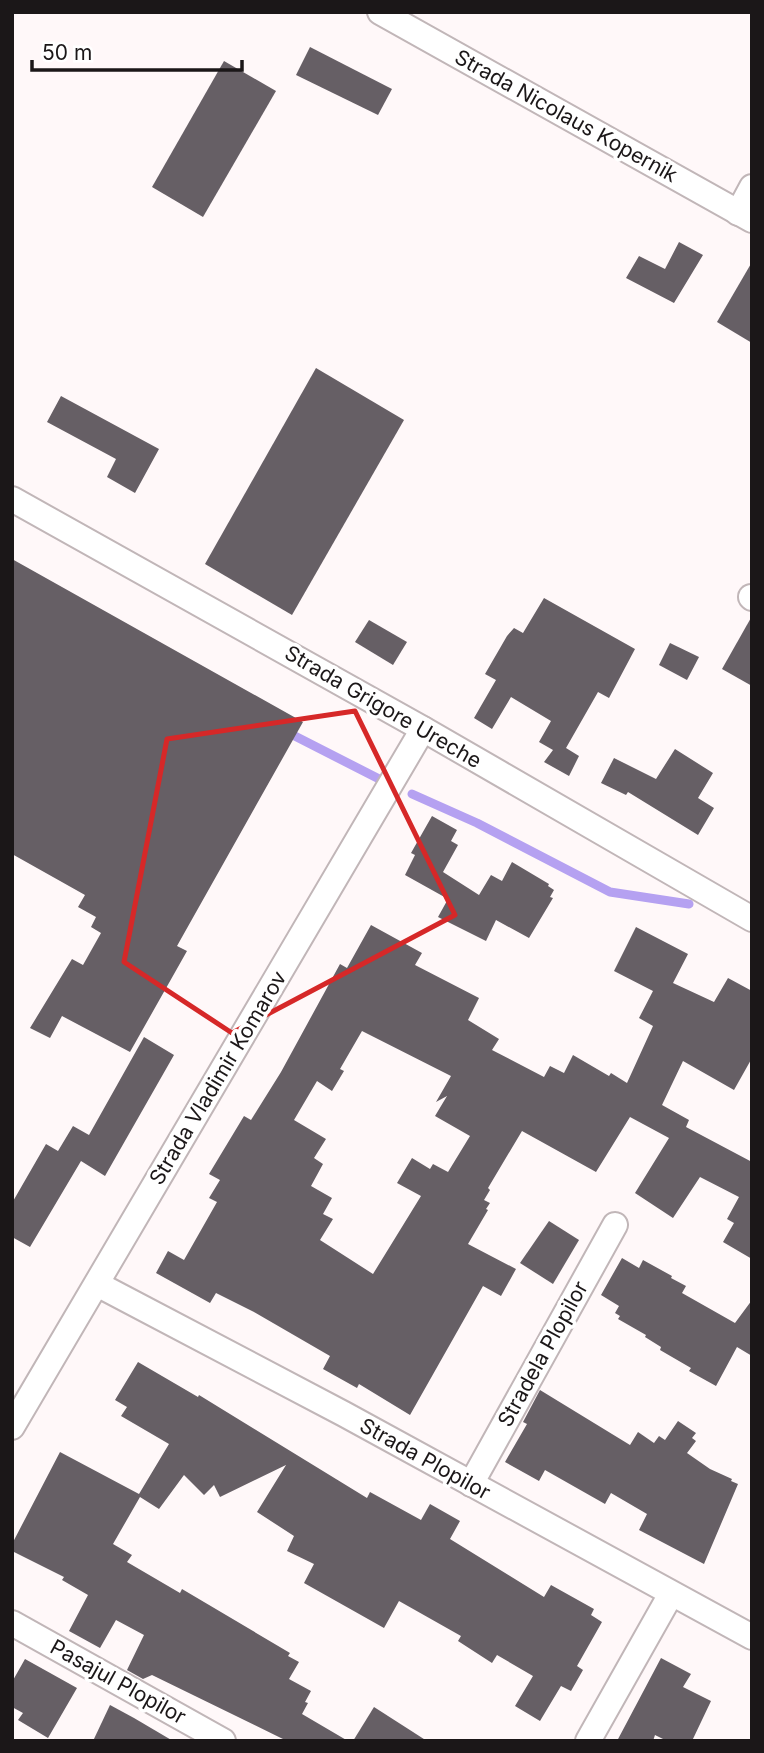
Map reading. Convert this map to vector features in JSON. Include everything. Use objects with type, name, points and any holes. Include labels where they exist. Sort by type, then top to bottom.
[{"type":"street","name":"Strada Nicolaus Kopernik","points":[[380,12],[745,216]]},
{"type":"street","points":[[745,216],[752,187]]},
{"type":"street","name":"Strada Grigore Ureche","points":[[12,499],[423,729],[752,919]]},
{"type":"street","name":"Strada Vladimir Komarov","points":[[12,1427],[423,729]]},
{"type":"street","name":"Stradela Plopilor","points":[[471,1484],[615,1225]]},
{"type":"street","name":"Strada Plopilor","points":[[97,1283],[752,1637]]},
{"type":"street","points":[[588,1741],[671,1594]]},
{"type":"street","name":"Pasajul Plopilor","points":[[12,1623],[223,1741]]},
{"type":"highlighted area","points":[[355,711],[455,915],[232,1033],[124,962],[167,739]]},
{"type":"building","points":[[310,47],[392,89],[378,115],[296,75]]},
{"type":"building","points":[[224,61],[276,91],[203,217],[152,187]]},
{"type":"building","points":[[679,242],[703,255],[674,303],[626,278],[639,256],[665,269]]},
{"type":"building","points":[[752,262],[752,343],[717,322]]},
{"type":"building","points":[[316,368],[404,420],[292,615],[205,564]]},
{"type":"building","points":[[61,396],[159,449],[135,493],[107,477],[116,459],[47,422]]},
{"type":"building","points":[[12,559],[303,722],[177,946],[187,951],[130,1052],[62,1016],[50,1038],[30,1028],[72,959],[83,965],[101,933],[91,927],[96,917],[78,907],[85,895],[12,854]]},
{"type":"building","points":[[544,598],[635,649],[609,698],[598,692],[566,748],[579,756],[569,776],[544,762],[553,750],[539,742],[551,721],[511,697],[492,729],[474,718],[496,680],[485,674],[507,636],[514,628],[523,633]]},
{"type":"building","points":[[752,616],[752,686],[722,669]]},
{"type":"building","points":[[369,620],[407,642],[393,665],[355,642]]},
{"type":"building","points":[[670,643],[699,657],[687,680],[659,665]]},
{"type":"building","points":[[675,749],[713,773],[698,798],[714,808],[698,835],[628,792],[626,795],[601,783],[614,758],[656,779]]},
{"type":"building","points":[[432,816],[457,830],[451,841],[458,845],[443,872],[479,895],[491,875],[502,881],[512,862],[549,884],[554,890],[550,897],[553,898],[529,938],[496,920],[486,941],[438,917],[448,899],[405,875],[415,855],[411,853]]},
{"type":"building","points":[[371,925],[422,953],[415,965],[479,998],[468,1020],[499,1039],[492,1050],[544,1077],[550,1066],[564,1073],[573,1055],[627,1083],[653,1026],[639,1018],[653,991],[614,971],[636,927],[688,954],[673,983],[714,1002],[728,978],[752,991],[752,1058],[734,1090],[683,1061],[662,1105],[689,1120],[686,1127],[752,1162],[752,1259],[723,1242],[734,1223],[727,1219],[739,1197],[700,1177],[673,1218],[635,1193],[669,1138],[630,1117],[596,1172],[522,1131],[488,1188],[490,1190],[484,1200],[490,1203],[486,1209],[488,1210],[468,1244],[516,1269],[501,1296],[483,1286],[410,1415],[359,1384],[357,1388],[323,1369],[330,1356],[254,1312],[216,1293],[210,1303],[156,1273],[168,1251],[184,1260],[217,1202],[209,1198],[220,1180],[209,1174],[244,1116],[251,1120],[281,1072],[340,964],[347,968]],"holes":[[[362,1031],[451,1076],[436,1102],[447,1096],[435,1116],[470,1136],[448,1172],[433,1164],[430,1169],[412,1158],[397,1183],[421,1196],[373,1274],[320,1240],[333,1219],[323,1214],[332,1198],[311,1186],[323,1164],[314,1158],[326,1139],[294,1120],[317,1081],[332,1091],[344,1071],[340,1069]]]},
{"type":"building","points":[[144,1037],[174,1055],[105,1176],[81,1161],[30,1247],[12,1237],[12,1203],[46,1144],[58,1151],[73,1126],[89,1135]]},
{"type":"building","points":[[549,1221],[579,1240],[553,1284],[520,1263]]},
{"type":"building","points":[[622,1258],[639,1268],[643,1260],[672,1276],[671,1278],[686,1286],[682,1293],[735,1323],[752,1300],[752,1356],[737,1347],[716,1386],[689,1371],[691,1368],[660,1350],[661,1347],[645,1337],[646,1335],[618,1319],[620,1316],[615,1313],[619,1306],[601,1295]]},
{"type":"building","points":[[138,1362],[198,1397],[199,1395],[367,1498],[370,1492],[421,1520],[430,1504],[460,1521],[450,1539],[544,1597],[551,1585],[594,1609],[591,1615],[602,1622],[577,1666],[583,1670],[571,1691],[561,1686],[540,1721],[515,1706],[533,1676],[497,1655],[492,1663],[458,1641],[461,1636],[399,1601],[384,1628],[304,1583],[314,1564],[287,1551],[294,1536],[257,1512],[286,1465],[220,1497],[214,1485],[204,1495],[184,1475],[159,1509],[140,1497],[113,1544],[132,1555],[127,1562],[180,1593],[182,1589],[290,1653],[288,1656],[299,1662],[289,1679],[311,1691],[302,1714],[348,1741],[287,1741],[152,1675],[143,1679],[127,1670],[144,1635],[116,1620],[100,1648],[69,1631],[88,1595],[62,1580],[64,1577],[12,1551],[12,1544],[60,1452],[139,1494],[169,1444],[121,1416],[127,1407],[115,1400]]},
{"type":"building","points":[[540,1390],[630,1445],[638,1432],[654,1443],[659,1436],[665,1440],[678,1421],[696,1433],[692,1438],[696,1441],[687,1453],[738,1484],[704,1564],[639,1530],[647,1514],[611,1493],[605,1504],[545,1470],[539,1481],[505,1462],[527,1424],[523,1422]]},
{"type":"building","points":[[661,1658],[691,1674],[683,1687],[711,1701],[692,1741],[667,1741],[655,1735],[653,1741],[617,1741]]},
{"type":"building","points":[[25,1659],[77,1688],[48,1738],[18,1720],[23,1713],[12,1707],[12,1682]]},
{"type":"building","points":[[110,1705],[134,1718],[173,1741],[93,1741]]},
{"type":"building","points":[[374,1707],[427,1741],[353,1741]]},
{"type":"waterway","points":[[287,732],[387,783]]},
{"type":"waterway","points":[[412,794],[477,823],[610,892],[689,904]]}]
